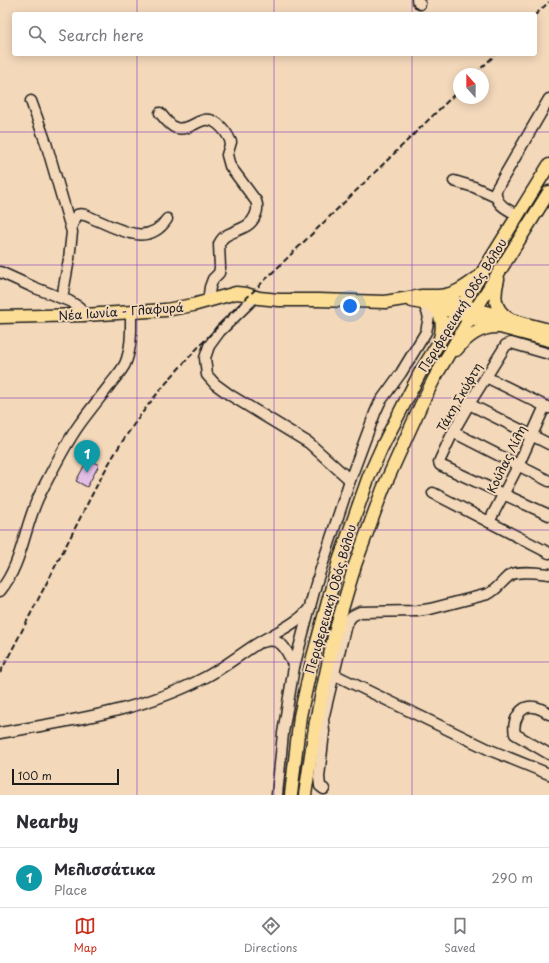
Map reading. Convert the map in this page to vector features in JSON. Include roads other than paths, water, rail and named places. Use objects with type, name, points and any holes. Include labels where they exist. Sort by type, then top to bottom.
[{"type":"main road","name":"Περιφερειακή Οδός Βόλου","points":[[291,795],[302,709],[326,607],[339,561],[360,500],[382,447],[417,379],[439,341],[549,165]]},
{"type":"main road","name":"Περιφερειακή Οδός Βόλου","points":[[305,795],[316,721],[330,649],[340,611],[368,528],[383,490],[421,405],[440,370],[473,313],[549,192]]},
{"type":"main road","points":[[499,272],[495,292],[496,304],[500,312],[511,320]]},
{"type":"main road","points":[[439,341],[442,329],[442,320],[430,302],[457,292],[482,274]]},
{"type":"main road","name":"Νέα Ιωνία - Γλαφυρά","points":[[0,317],[132,313],[176,309],[236,293],[255,297],[284,300],[385,302],[407,300],[416,303],[430,302],[473,313]]},
{"type":"main road","points":[[473,313],[511,320],[549,330]]},
{"type":"main road","points":[[473,313],[500,327],[549,340]]},
{"type":"main road","points":[[440,370],[474,332],[485,328],[500,327]]},
{"type":"street","points":[[518,215],[500,204],[496,197],[496,190],[549,99]]},
{"type":"street","points":[[31,101],[46,143],[73,236],[62,298]]},
{"type":"street","points":[[160,113],[169,123],[177,128],[185,128],[207,119],[214,121],[224,130],[231,142],[227,155],[230,166],[256,201],[258,206],[251,223],[226,235],[218,244],[220,268],[219,273],[213,279],[210,287],[208,301]]},
{"type":"street","points":[[454,181],[474,187],[496,197]]},
{"type":"street","points":[[71,227],[77,215],[85,214],[130,234],[140,236],[157,230],[167,219]]},
{"type":"street","points":[[0,272],[62,298],[79,307],[84,315]]},
{"type":"street","points":[[255,297],[220,331],[209,346],[205,358],[207,375],[215,384],[230,395],[310,443],[350,480]]},
{"type":"street","points":[[277,795],[283,733],[294,667],[316,584],[350,480],[378,407],[402,373],[426,332],[429,324],[430,302]]},
{"type":"street","points":[[0,591],[15,567],[31,514],[39,496],[66,446],[79,425],[119,374],[125,364],[130,341],[132,313]]},
{"type":"street","name":"Τάκη Σκύφτη","points":[[503,495],[440,465],[439,460],[453,432],[504,346],[511,343],[549,354]]},
{"type":"street","points":[[486,377],[547,407]]},
{"type":"street","points":[[469,404],[549,444]]},
{"type":"street","name":"Κούλας Λίλη","points":[[489,522],[518,466],[531,436],[547,407]]},
{"type":"street","points":[[453,432],[549,481]]},
{"type":"street","points":[[433,492],[549,553]]},
{"type":"street","points":[[503,495],[549,515]]},
{"type":"street","points":[[324,789],[320,786],[319,777],[324,732],[322,719],[346,624],[350,618],[355,614],[366,611],[417,611],[430,609],[488,594],[495,590],[512,574],[529,572],[549,574]]},
{"type":"street","points":[[0,733],[101,714],[154,700],[178,691],[226,666],[255,645],[298,620],[311,607]]},
{"type":"street","points":[[255,645],[269,640],[276,641],[282,645],[287,652],[294,667]]},
{"type":"street","points":[[333,674],[490,750],[548,774],[549,761]]},
{"type":"street","points":[[549,714],[534,706],[530,707],[519,714],[514,725],[515,734],[549,754]]},
{"type":"railway","points":[[537,13],[549,2]]},
{"type":"railway","points":[[481,68],[494,56]]},
{"type":"railway","points":[[0,673],[105,470],[128,433],[150,403],[174,374],[224,320],[453,96]]},
{"type":"place","name":"Μελισσάτικα","points":[[87,473]]}]
